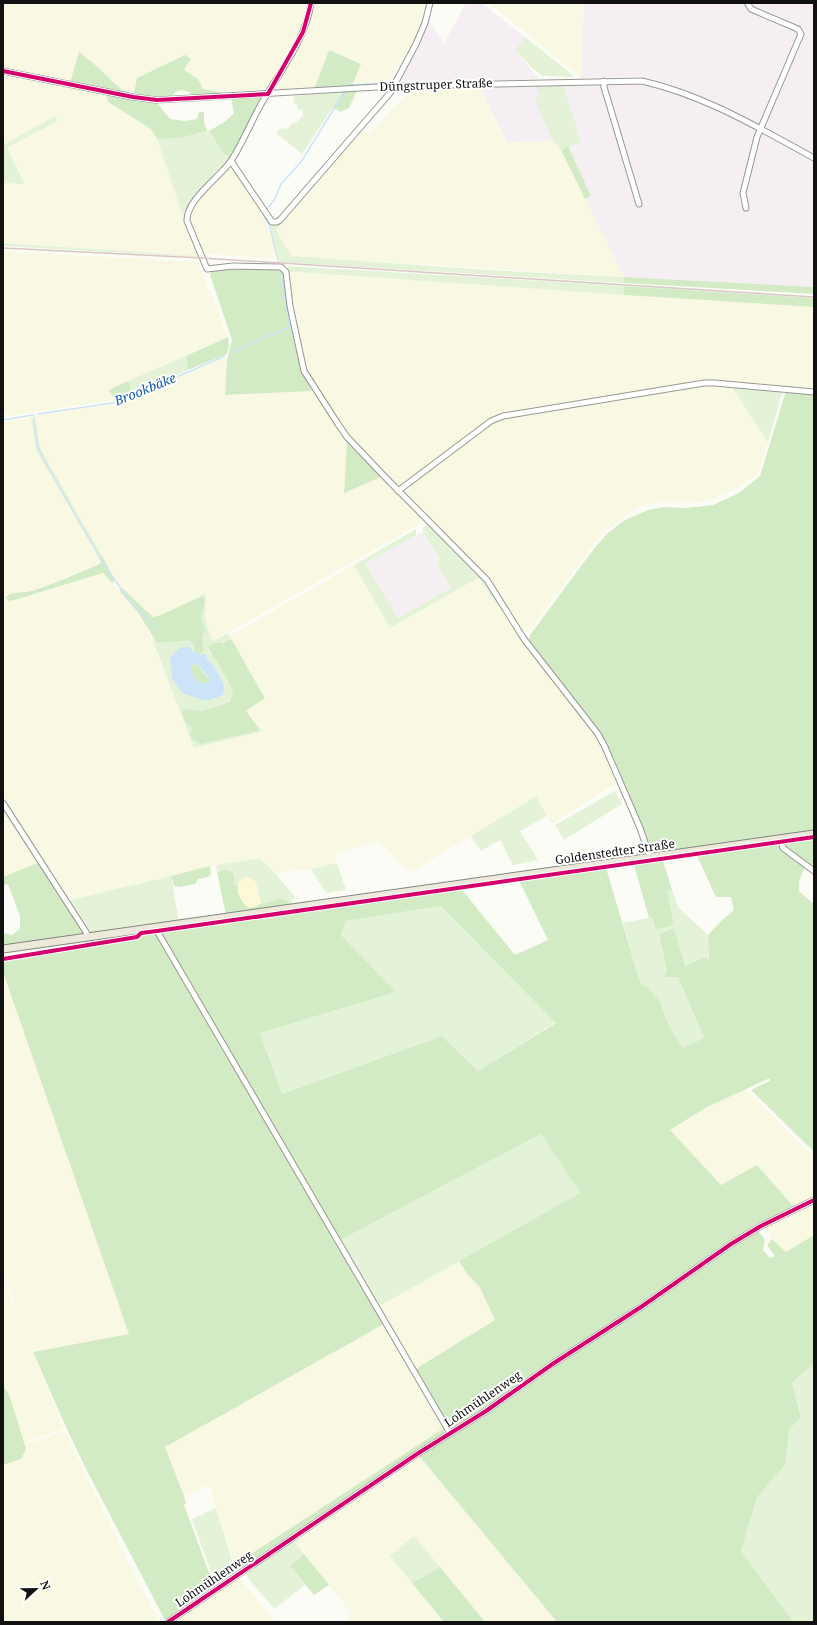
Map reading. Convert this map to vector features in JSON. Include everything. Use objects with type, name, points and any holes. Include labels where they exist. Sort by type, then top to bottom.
[{"type":"main road","name":"Goldenstedter Straße","points":[[3,949],[814,834]]},
{"type":"street","points":[[310,3],[303,32],[231,161],[191,206],[187,215],[187,221],[207,269],[233,266],[281,267],[284,269],[286,272],[290,306],[304,371],[347,437],[398,491],[487,580],[524,638],[598,734],[608,752],[637,821],[650,857]]},
{"type":"street","points":[[231,161],[272,222],[277,222],[358,132],[390,93],[416,44],[425,23],[430,3]]},
{"type":"street","points":[[746,208],[743,193],[757,137],[801,34],[798,29],[751,9],[748,4]]},
{"type":"street","name":"Düngstruper Straße","points":[[3,71],[133,98],[157,100],[394,86],[642,81],[655,84],[723,109],[761,128],[814,158]]},
{"type":"street","points":[[604,81],[604,87],[639,204]]},
{"type":"street","points":[[398,491],[491,421],[502,416],[704,383],[814,392]]},
{"type":"street","points":[[3,803],[88,937]]},
{"type":"street","points":[[780,839],[783,848],[814,871]]},
{"type":"street","points":[[157,927],[157,931],[450,1433]]},
{"type":"street","name":"Lohmühlenweg","points":[[168,1622],[417,1454],[486,1411],[554,1363],[641,1307],[732,1244],[761,1226],[814,1200]]},
{"type":"shaded area","points":[[466,3],[469,5],[470,3],[482,3],[525,37],[515,50],[539,79],[404,83],[402,79],[420,45],[428,19],[444,43]]},
{"type":"shaded area","points":[[584,3],[814,3],[814,287],[624,277],[585,199],[591,196],[568,146],[580,142],[563,84],[640,83],[642,76],[581,78]]},
{"type":"shaded area","points":[[535,86],[540,96],[535,99],[553,141],[507,142],[479,87]]},
{"type":"shaded area","points":[[423,532],[440,561],[436,564],[451,588],[398,618],[365,563]]},
{"type":"green space","points":[[3,3],[307,3],[300,30],[267,87],[259,90],[213,92],[203,89],[198,79],[184,70],[138,78],[134,93],[122,90],[79,52],[70,82],[3,67]]},
{"type":"green space","points":[[312,3],[427,3],[423,20],[413,43],[389,82],[353,83],[329,50],[315,87],[276,90],[279,80],[305,33]]},
{"type":"green space","points":[[489,3],[584,3],[581,78]]},
{"type":"green space","points":[[525,37],[573,75],[572,77],[543,76],[534,70],[515,50]]},
{"type":"green space","points":[[329,50],[361,64],[353,83],[353,87],[323,89],[315,87]]},
{"type":"green space","points":[[79,52],[122,90],[128,91],[127,94],[70,82]]},
{"type":"green space","points":[[185,55],[191,59],[184,70],[198,79],[203,89],[231,94],[194,96],[181,90],[175,92],[169,99],[157,99],[134,93],[137,78]]},
{"type":"green space","points":[[3,75],[106,94],[108,102],[151,129],[160,145],[198,256],[3,243],[3,183],[25,183],[7,148],[58,121],[55,116],[3,145]]},
{"type":"green space","points":[[563,84],[581,142],[561,150],[553,141],[534,99],[540,96],[535,86]]},
{"type":"green space","points":[[479,87],[507,142],[553,141],[561,150],[624,277],[300,257],[292,256],[288,252],[276,230],[277,227],[346,147],[349,149],[349,144],[361,131],[368,135],[401,100],[418,88]]},
{"type":"green space","points":[[357,91],[349,108],[340,112],[333,107],[343,92]]},
{"type":"green space","points":[[343,92],[302,154],[276,133],[281,128],[287,129],[303,116],[302,110],[298,108],[297,104],[294,104],[293,96]]},
{"type":"green space","points":[[106,94],[157,103],[170,119],[185,121],[197,119],[199,112],[204,112],[204,123],[207,131],[181,138],[157,139],[151,129],[108,102]]},
{"type":"green space","points":[[262,97],[238,145],[230,157],[224,154],[209,131],[226,121],[234,113],[231,98]]},
{"type":"green space","points":[[55,116],[58,121],[7,148],[25,184],[3,183],[3,145]]},
{"type":"green space","points":[[209,131],[224,154],[230,157],[185,213],[182,213],[157,139],[181,138]]},
{"type":"green space","points":[[568,146],[591,196],[585,199],[561,150]]},
{"type":"green space","points":[[231,166],[257,203],[265,220],[272,237],[275,256],[274,259],[203,254],[188,220],[190,209],[227,168]]},
{"type":"green space","points":[[264,214],[270,222],[282,221],[276,230],[292,256],[489,270],[624,277],[624,283],[279,262],[271,226]]},
{"type":"green space","points":[[3,243],[198,256],[200,257],[3,246]]},
{"type":"green space","points":[[3,251],[198,262],[228,337],[110,390],[115,400],[9,416],[3,411]]},
{"type":"green space","points":[[288,266],[624,286],[624,295],[296,272],[291,272],[290,275],[288,275]]},
{"type":"green space","points":[[243,267],[281,270],[284,273],[301,369],[312,391],[225,395],[227,360],[232,340],[210,275],[212,270]]},
{"type":"green space","points":[[291,272],[814,307],[814,389],[789,386],[783,388],[704,381],[545,406],[498,415],[486,421],[399,486],[392,482],[348,437],[306,370],[301,355],[290,291]]},
{"type":"green space","points":[[624,277],[814,287],[814,294],[624,283]]},
{"type":"green space","points":[[624,286],[814,298],[814,307],[624,295]]},
{"type":"green space","points":[[228,337],[229,346],[227,354],[188,370],[186,356]]},
{"type":"green space","points":[[186,356],[188,370],[131,396],[132,392],[128,381]]},
{"type":"green space","points":[[226,357],[225,395],[312,391],[347,441],[344,492],[381,477],[419,514],[420,522],[416,526],[213,641],[205,620],[206,593],[161,615],[153,617],[122,588],[114,578],[41,450],[35,416],[119,403]]},
{"type":"green space","points":[[128,381],[132,392],[131,396],[115,400],[109,390]]},
{"type":"green space","points":[[715,384],[731,386],[768,442],[758,474],[737,488],[713,499],[698,503],[651,503],[637,508],[606,531],[596,541],[532,628],[525,633],[489,579],[405,493],[409,485],[491,423],[505,418]]},
{"type":"green space","points":[[731,386],[781,391],[782,393],[768,442]]},
{"type":"green space","points":[[789,391],[814,393],[814,833],[652,854],[604,738],[529,640],[530,635],[593,550],[607,534],[623,521],[648,510],[664,507],[686,508],[713,505],[739,493],[760,476],[785,394]]},
{"type":"green space","points":[[35,416],[41,450],[102,556],[99,558],[36,450],[31,417]]},
{"type":"green space","points":[[31,417],[36,450],[101,562],[53,583],[26,592],[16,592],[8,601],[24,598],[104,573],[139,614],[147,627],[194,748],[246,713],[249,708],[265,697],[229,636],[354,565],[390,628],[478,578],[521,636],[524,645],[596,735],[607,753],[618,782],[552,824],[536,796],[413,871],[408,871],[379,841],[335,853],[337,863],[311,869],[275,873],[260,858],[216,865],[70,900],[3,797],[3,422]]},
{"type":"green space","points":[[347,439],[381,477],[344,493],[347,441]]},
{"type":"green space","points":[[429,524],[490,586],[521,636],[478,578],[390,628],[354,565],[416,529],[416,536],[365,563],[398,618],[451,588],[436,563],[440,560],[423,532],[423,527]]},
{"type":"green space","points":[[102,556],[114,578],[114,582],[112,583],[103,573],[15,600],[8,601],[6,597],[13,593],[35,590],[99,564],[101,562],[99,558]]},
{"type":"green space","points":[[122,588],[153,617],[161,615],[200,597],[205,598],[201,619],[205,628],[202,639],[204,650],[199,654],[194,652],[194,645],[189,640],[157,643],[139,614],[119,590]]},
{"type":"green space","points":[[206,593],[205,620],[213,641],[228,633],[232,640],[208,646],[209,652],[214,656],[216,662],[234,691],[230,703],[203,711],[185,709],[192,728],[193,740],[200,744],[257,731],[258,727],[263,731],[194,748],[151,636],[157,643],[189,640],[194,645],[202,639],[205,628],[201,619],[200,597],[161,615]],"holes":[[[190,647],[198,654],[205,654],[221,677],[225,690],[172,679]]]},
{"type":"green space","points":[[228,640],[232,640],[265,698],[246,711],[258,727],[258,731],[200,744],[193,740],[190,734],[192,728],[187,724],[181,711],[185,709],[203,711],[230,702],[233,691],[208,646],[219,642],[223,643]]},
{"type":"green space","points":[[196,662],[210,680],[208,683],[199,683],[192,673],[190,668]]},
{"type":"green space","points":[[615,791],[622,804],[564,840],[555,825]]},
{"type":"green space","points":[[536,796],[547,816],[520,831],[538,860],[513,865],[500,840],[481,851],[471,836]]},
{"type":"green space","points":[[3,807],[40,862],[3,877]]},
{"type":"green space","points":[[814,839],[814,869],[787,849],[785,844]]},
{"type":"green space","points":[[777,844],[805,866],[799,882],[799,891],[814,904],[814,1152],[751,1090],[770,1081],[770,1078],[707,1107],[670,1130],[721,1185],[757,1165],[793,1206],[755,1225],[639,1306],[455,1427],[448,1426],[414,1370],[495,1320],[479,1286],[468,1275],[459,1261],[580,1193],[541,1134],[340,1240],[160,932],[328,907],[462,890],[515,955],[548,940],[520,882],[606,868],[640,982],[651,990],[660,1002],[670,1028],[683,1047],[704,1038],[678,977],[664,977],[667,971],[659,934],[674,928],[685,966],[705,957],[709,961],[708,935],[734,910],[731,897],[716,897],[697,856]],"holes":[[[441,906],[556,1023],[478,1071],[442,1036],[282,1094],[260,1033],[396,992],[341,935],[346,921]]]},
{"type":"green space","points":[[260,858],[295,897],[292,900],[293,906],[273,902],[257,905],[261,902],[253,880],[239,882],[238,887],[234,883],[234,875],[229,871],[225,870],[217,872],[216,865]]},
{"type":"green space","points":[[663,861],[672,890],[667,891],[674,925],[656,929],[653,917],[649,918],[634,865]]},
{"type":"green space","points":[[40,862],[83,928],[84,935],[3,947],[3,933],[12,935],[20,929],[20,916],[8,884],[3,886],[3,877]]},
{"type":"green space","points":[[337,863],[346,890],[326,893],[311,869]]},
{"type":"green space","points":[[210,866],[211,874],[208,877],[198,879],[195,884],[179,887],[174,886],[171,876]]},
{"type":"green space","points":[[225,870],[230,871],[234,875],[234,883],[238,887],[238,893],[255,907],[279,898],[288,901],[289,907],[226,915],[217,872]]},
{"type":"green space","points":[[171,876],[179,922],[92,934],[70,900]]},
{"type":"green space","points":[[667,890],[672,890],[678,907],[708,935],[709,962],[705,957],[685,966],[674,928],[659,934],[667,971],[678,977],[704,1038],[683,1047],[670,1028],[660,1002],[651,990],[640,982],[623,923],[653,917]]},
{"type":"green space","points":[[441,906],[556,1022],[478,1071],[442,1036],[282,1094],[260,1033],[396,992],[341,935],[346,921]]},
{"type":"green space","points":[[156,932],[384,1324],[165,1447],[184,1496],[186,1503],[184,1505],[214,1586],[165,1620],[86,1469],[33,1352],[129,1334],[3,972],[3,960],[138,938],[142,934]]},
{"type":"green space","points":[[3,972],[130,1335],[33,1352],[64,1429],[24,1443],[9,1394],[3,1386],[3,1278],[25,1329],[3,1272]]},
{"type":"green space","points":[[746,1089],[814,1157],[814,1197],[793,1206],[757,1166],[721,1185],[670,1130],[707,1107]]},
{"type":"green space","points":[[541,1134],[580,1193],[378,1307],[341,1239]]},
{"type":"green space","points":[[814,1204],[814,1235],[786,1252],[779,1247],[765,1227]]},
{"type":"green space","points":[[758,1230],[765,1240],[763,1250],[770,1258],[775,1256],[767,1245],[772,1239],[786,1252],[814,1235],[814,1363],[792,1383],[801,1416],[789,1430],[785,1465],[757,1497],[741,1551],[793,1622],[557,1622],[419,1456]]},
{"type":"green space","points":[[459,1261],[468,1275],[479,1286],[495,1320],[414,1370],[378,1307]]},
{"type":"green space","points":[[384,1324],[444,1428],[234,1565],[209,1485],[184,1496],[164,1447]]},
{"type":"green space","points":[[814,1363],[814,1622],[783,1622],[733,1560],[731,1516],[784,1431],[801,1414],[792,1383]]},
{"type":"green space","points":[[3,1386],[9,1394],[26,1449],[21,1459],[3,1465]]},
{"type":"green space","points":[[444,1428],[444,1435],[236,1574],[234,1565]]},
{"type":"green space","points":[[65,1431],[159,1622],[3,1622],[3,1465],[21,1459],[26,1449],[24,1445]]},
{"type":"green space","points":[[420,1457],[557,1622],[485,1622],[413,1536],[390,1556],[444,1622],[343,1622],[352,1614],[293,1540],[375,1485],[378,1487]]},
{"type":"green space","points":[[216,1508],[236,1574],[221,1581],[212,1575],[192,1519]]},
{"type":"green space","points":[[414,1536],[440,1567],[412,1583],[390,1556]]},
{"type":"green space","points":[[293,1540],[304,1554],[290,1566],[305,1585],[274,1609],[244,1573]]},
{"type":"green space","points":[[304,1554],[329,1585],[314,1595],[290,1566]]},
{"type":"green space","points":[[440,1567],[485,1622],[444,1622],[412,1583]]},
{"type":"green space","points":[[239,1577],[275,1622],[174,1622]]},
{"type":"sand","points":[[245,877],[249,877],[256,882],[261,903],[255,907],[248,908],[239,896],[239,882]]},
{"type":"water","points":[[190,647],[196,653],[205,654],[222,679],[224,684],[223,695],[210,700],[203,700],[182,693],[172,679],[170,657],[180,648]],"holes":[[[196,662],[210,680],[208,683],[199,683],[192,673],[190,668]]]},
{"type":"waterway","name":"Brookbäke","points":[[419,30],[424,19]]},
{"type":"waterway","name":"Brookbäke","points":[[348,85],[390,83],[394,80]]},
{"type":"waterway","name":"Brookbäke","points":[[267,209],[275,199],[281,184],[301,162],[345,91]]},
{"type":"waterway","name":"Brookbäke","points":[[263,214],[270,227],[278,261]]},
{"type":"waterway","name":"Brookbäke","points":[[231,352],[290,327],[280,269]]},
{"type":"waterway","name":"Brookbäke","points":[[38,414],[119,402],[225,356]]},
{"type":"waterway","name":"Brookbäke","points":[[3,420],[33,415]]},
{"type":"waterway","points":[[34,419],[37,445],[43,458],[106,568],[130,601],[155,627]]},
{"type":"railway","points":[[3,248],[202,258],[814,297]]},
{"type":"cycle path","points":[[3,71],[133,97],[157,100],[268,94],[303,32],[311,3]]},
{"type":"cycle path","points":[[3,959],[137,937],[141,933],[814,837]]},
{"type":"cycle path","points":[[168,1622],[417,1454],[486,1411],[554,1363],[641,1307],[731,1244],[761,1226],[814,1200]]}]
